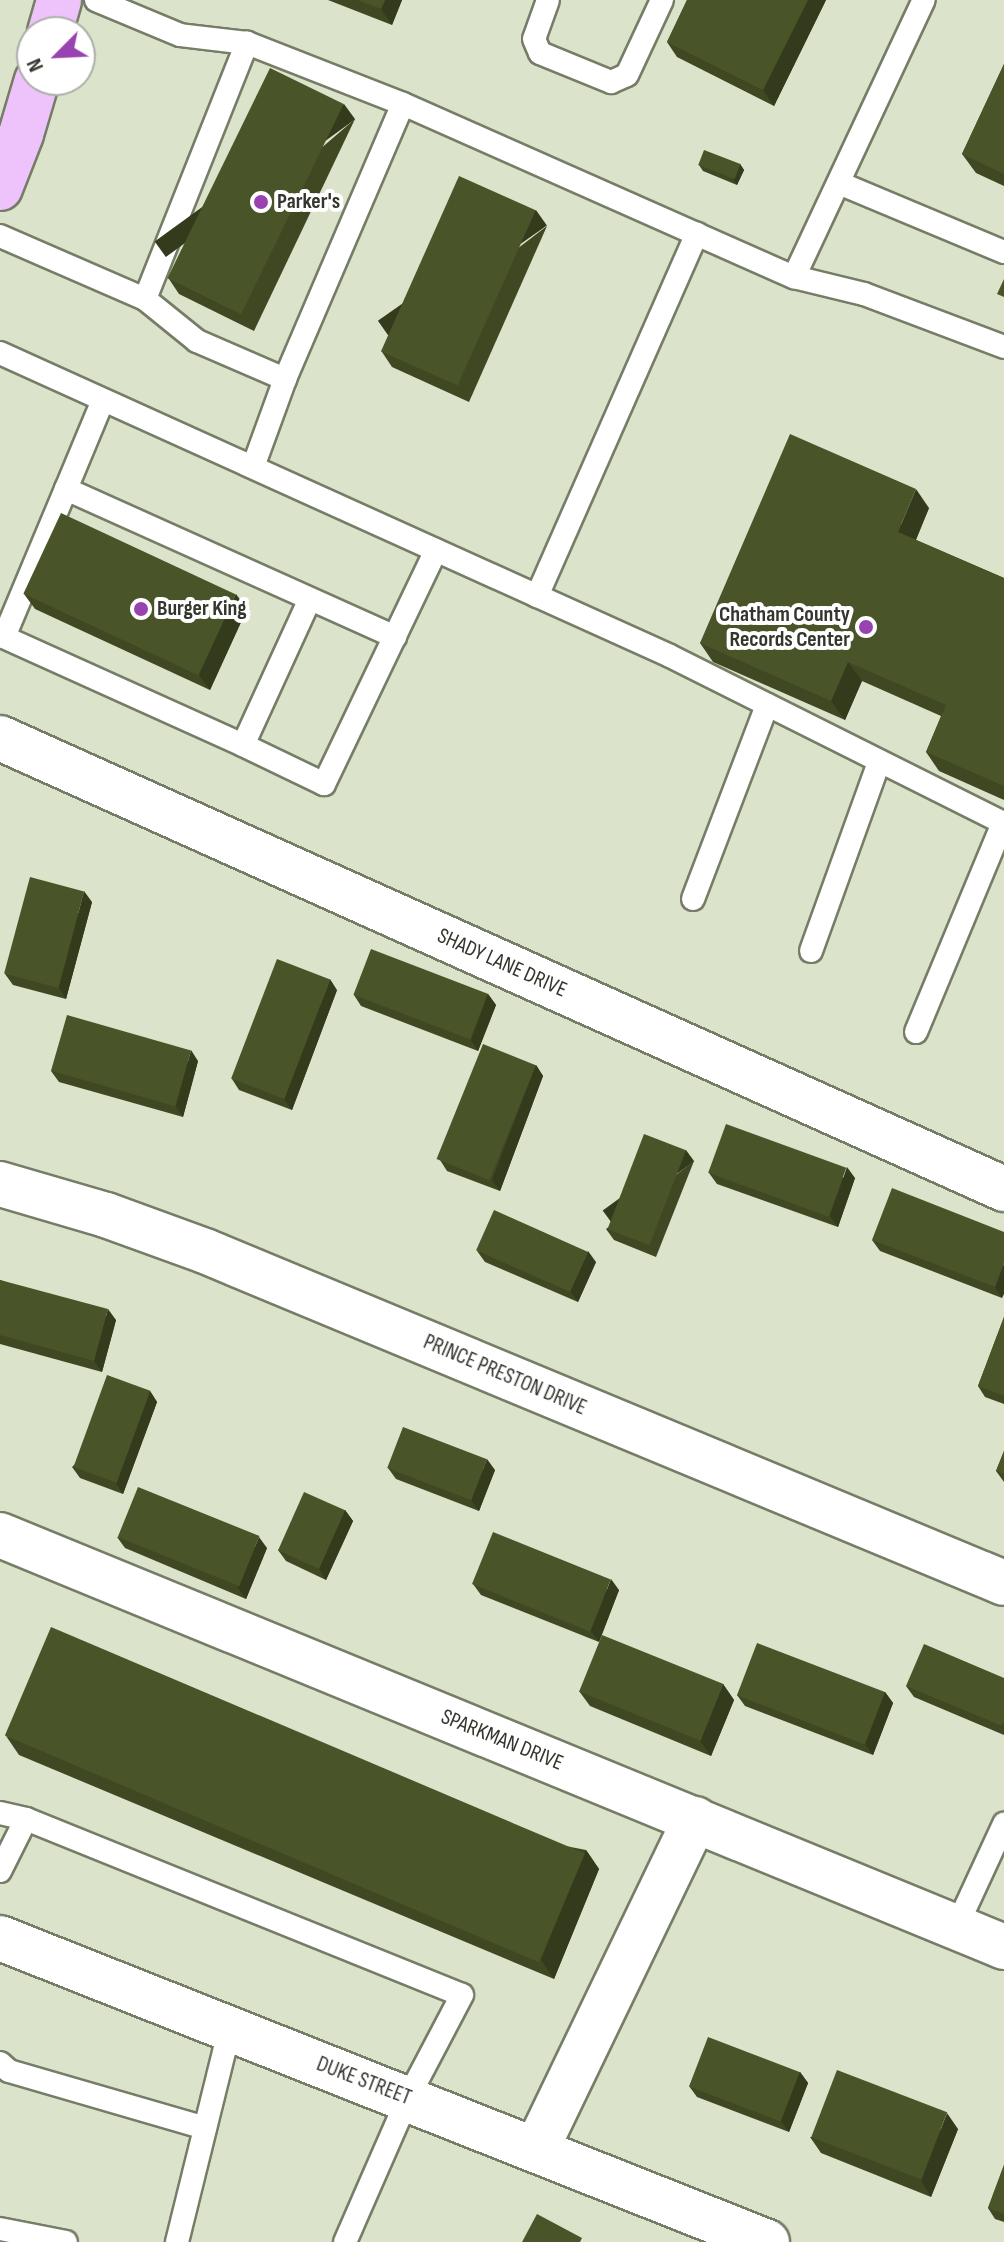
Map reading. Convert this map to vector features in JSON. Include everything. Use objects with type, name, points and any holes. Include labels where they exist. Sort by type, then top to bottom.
[{"type":"highway","points":[[0,188],[32,96]]},
{"type":"street","name":"SHADY LANE DRIVE","points":[[0,738],[1004,1189]]},
{"type":"street","name":"PRINCE PRESTON DRIVE","points":[[0,1184],[106,1215],[205,1251],[1004,1583]]},
{"type":"street","name":"SPARKMAN DRIVE","points":[[0,1535],[1004,1947]]},
{"type":"street","points":[[537,2148],[695,1819]]},
{"type":"street","name":"DUKE STREET","points":[[0,1938],[537,2148],[738,2236]]},
{"type":"lane","points":[[96,0],[180,35],[247,43],[403,104],[794,277],[864,294],[1004,347]]},
{"type":"lane","points":[[548,0],[534,39],[540,53],[611,82],[627,75],[662,0]]},
{"type":"lane","points":[[794,277],[924,0]]},
{"type":"lane","points":[[145,299],[247,43]]},
{"type":"lane","points":[[253,467],[285,379],[403,104]]},
{"type":"lane","points":[[839,183],[1004,252]]},
{"type":"lane","points":[[537,596],[697,234]]},
{"type":"lane","points":[[0,236],[145,299],[197,341],[285,379]]},
{"type":"lane","points":[[0,353],[670,656],[1004,823],[916,1032]]},
{"type":"lane","points":[[103,400],[2,637],[324,784],[436,550]]},
{"type":"lane","points":[[66,489],[309,601],[395,637]]},
{"type":"lane","points":[[243,745],[309,601]]},
{"type":"lane","points":[[693,899],[767,705]]},
{"type":"lane","points":[[811,951],[879,762]]},
{"type":"lane","points":[[0,1813],[26,1819],[462,1995],[408,2098],[345,2242]]},
{"type":"lane","points":[[0,1871],[26,1819]]},
{"type":"lane","points":[[956,1928],[1004,1824]]},
{"type":"lane","points":[[177,2242],[230,2028]]},
{"type":"lane","points":[[0,2063],[9,2071],[205,2128]]},
{"type":"lane","points":[[0,2229],[66,2242]]},
{"type":"building","points":[[357,0],[385,0],[381,9]]},
{"type":"building","points":[[687,0],[808,0],[763,90],[667,42]]},
{"type":"building","points":[[1004,64],[1004,174],[962,154]]},
{"type":"building","points":[[270,68],[344,104],[241,314],[167,278]]},
{"type":"building","points":[[704,150],[740,164],[735,179],[698,165]]},
{"type":"building","points":[[459,176],[536,210],[458,386],[381,351]]},
{"type":"building","points":[[1004,279],[1004,297],[997,294]]},
{"type":"building","name":"Chatham County Records Center","points":[[790,434],[916,489],[898,532],[1004,578],[1004,786],[926,752],[946,705],[848,662],[831,701],[700,643]]},
{"type":"building","name":"Burger King","points":[[61,513],[236,595],[198,675],[23,594]]},
{"type":"building","points":[[30,877],[84,891],[58,988],[4,974]]},
{"type":"building","points":[[371,949],[488,994],[470,1040],[353,995]]},
{"type":"building","points":[[277,959],[330,979],[284,1099],[231,1078]]},
{"type":"building","points":[[67,1015],[191,1051],[175,1106],[51,1071]]},
{"type":"building","points":[[483,1044],[536,1065],[489,1180],[437,1159]]},
{"type":"building","points":[[726,1124],[846,1168],[828,1217],[708,1173]]},
{"type":"building","points":[[644,1134],[686,1150],[649,1245],[607,1229]]},
{"type":"building","points":[[892,1188],[1004,1232],[1004,1263],[995,1287],[872,1240]]},
{"type":"building","points":[[494,1210],[588,1252],[570,1292],[476,1250]]},
{"type":"building","points":[[0,1280],[108,1309],[94,1361],[0,1335]]},
{"type":"building","points":[[1004,1317],[1004,1396],[978,1386]]},
{"type":"building","points":[[107,1375],[150,1391],[117,1483],[73,1467]]},
{"type":"building","points":[[403,1427],[487,1459],[471,1500],[387,1468]]},
{"type":"building","points":[[1004,1451],[1004,1474],[996,1471]]},
{"type":"building","points":[[138,1487],[259,1536],[239,1586],[118,1537]]},
{"type":"building","points":[[304,1492],[345,1510],[319,1569],[278,1550]]},
{"type":"building","points":[[493,1532],[611,1580],[590,1631],[472,1584]]},
{"type":"building","points":[[51,1627],[585,1854],[539,1962],[5,1736]]},
{"type":"building","points":[[602,1635],[723,1684],[701,1741],[579,1692]]},
{"type":"building","points":[[757,1643],[885,1692],[865,1744],[737,1695]]},
{"type":"building","points":[[924,1644],[1004,1678],[1002,1726],[906,1686]]},
{"type":"building","points":[[708,2037],[799,2072],[780,2122],[689,2086]]},
{"type":"building","points":[[837,2070],[947,2112],[921,2180],[811,2137]]},
{"type":"building","points":[[1004,2165],[1004,2214],[988,2208]]},
{"type":"building","points":[[537,2214],[582,2238],[580,2242],[522,2242]]},
{"type":"place","name":"Parker's","points":[[261,202]]},
{"type":"place","name":"Burger King","points":[[141,609]]},
{"type":"place","name":"Chatham County Records Center","points":[[866,627]]}]
